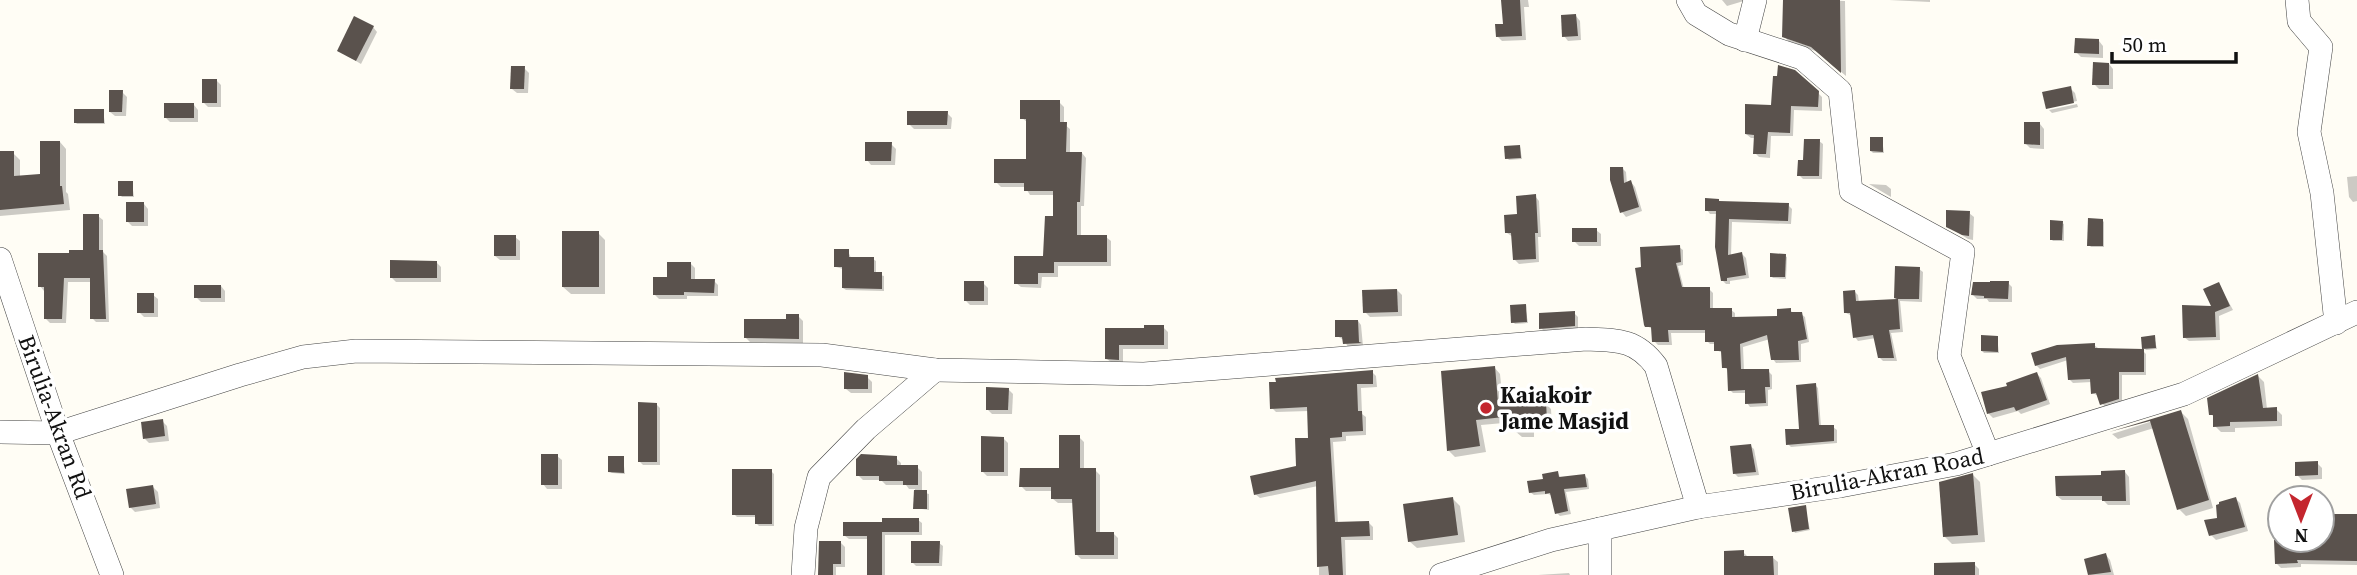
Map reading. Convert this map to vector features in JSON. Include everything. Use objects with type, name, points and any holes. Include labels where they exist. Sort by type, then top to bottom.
[{"type":"street","points":[[1688,0],[1696,14],[1729,34],[1802,58],[1840,91],[1851,191],[1963,252],[1949,356],[1988,454]]},
{"type":"street","points":[[1745,40],[1755,0]]},
{"type":"street","points":[[2297,0],[2299,21],[2321,47],[2309,132],[2322,193],[2336,323]]},
{"type":"street","name":"Birulia-Akran Rd","points":[[0,259],[58,433],[112,575]]},
{"type":"street","name":"Birulia-Akran Road","points":[[1441,575],[1551,540],[1698,507],[1840,486],[1956,464],[2184,394],[2357,312]]},
{"type":"street","points":[[0,432],[58,433],[303,357],[356,351],[822,355],[935,370],[1144,374],[1586,339],[1617,340],[1647,354],[1656,366],[1698,507]]},
{"type":"street","points":[[803,575],[806,528],[819,477],[866,429],[935,370]]},
{"type":"street","points":[[1600,529],[1600,575]]},
{"type":"building","points":[[1501,0],[1520,0],[1522,36],[1496,37],[1495,24],[1503,24]]},
{"type":"building","points":[[1783,0],[1840,0],[1841,73],[1811,47],[1782,37]]},
{"type":"building","points":[[1576,14],[1578,36],[1562,37],[1561,15]]},
{"type":"building","points":[[354,16],[374,26],[356,61],[337,51]]},
{"type":"building","points":[[2075,38],[2099,39],[2099,54],[2074,53]]},
{"type":"building","points":[[2093,62],[2109,63],[2109,85],[2092,85]]},
{"type":"building","points":[[1778,65],[1795,70],[1819,91],[1818,107],[1791,106],[1790,133],[1768,132],[1766,154],[1753,154],[1754,135],[1745,134],[1745,104],[1771,105],[1773,76],[1777,76]]},
{"type":"building","points":[[511,66],[525,66],[524,89],[510,89]]},
{"type":"building","points":[[202,79],[217,79],[217,103],[202,103]]},
{"type":"building","points":[[2071,86],[2074,103],[2046,109],[2042,92]]},
{"type":"building","points":[[109,90],[123,90],[122,112],[109,112]]},
{"type":"building","points":[[1020,100],[1060,100],[1060,122],[1067,122],[1066,152],[1082,152],[1077,235],[1107,235],[1107,262],[1054,262],[1054,273],[1038,273],[1038,284],[1014,284],[1014,256],[1043,256],[1045,216],[1053,216],[1053,191],[1024,191],[1024,183],[994,183],[994,159],[1026,159],[1026,119],[1020,119]]},
{"type":"building","points":[[164,103],[194,103],[194,118],[164,118]]},
{"type":"building","points":[[74,109],[104,109],[104,123],[74,123]]},
{"type":"building","points":[[907,111],[948,111],[947,125],[907,125]]},
{"type":"building","points":[[2024,122],[2040,122],[2040,145],[2024,144]]},
{"type":"building","points":[[1870,137],[1883,137],[1883,152],[1870,151]]},
{"type":"building","points":[[1804,139],[1820,139],[1819,176],[1797,176],[1798,160],[1803,160]]},
{"type":"building","points":[[40,141],[60,141],[60,186],[64,204],[0,210],[0,151],[14,151],[14,176],[40,174]]},
{"type":"building","points":[[865,142],[892,142],[891,161],[865,161]]},
{"type":"building","points":[[1520,145],[1521,158],[1505,159],[1504,146]]},
{"type":"building","points":[[1610,167],[1623,167],[1624,183],[1631,180],[1639,207],[1620,213],[1610,180]]},
{"type":"building","points":[[118,181],[133,181],[133,196],[118,196]]},
{"type":"building","points":[[1536,194],[1536,259],[1513,260],[1511,233],[1505,233],[1504,215],[1517,214],[1516,196]]},
{"type":"building","points":[[1705,198],[1719,201],[1789,203],[1788,221],[1729,219],[1728,255],[1742,252],[1746,275],[1721,281],[1715,247],[1716,211],[1705,211]]},
{"type":"building","points":[[126,202],[144,202],[144,222],[126,222]]},
{"type":"building","points":[[1946,210],[1970,211],[1969,236],[1946,227]]},
{"type":"building","points":[[83,214],[99,214],[99,250],[103,250],[106,319],[90,319],[90,278],[64,278],[62,319],[44,319],[44,287],[38,287],[38,253],[83,250]]},
{"type":"building","points":[[2088,218],[2103,219],[2103,246],[2087,246]]},
{"type":"building","points":[[2050,220],[2063,221],[2062,240],[2050,240]]},
{"type":"building","points":[[1572,228],[1597,228],[1597,242],[1572,242]]},
{"type":"building","points":[[562,231],[599,231],[599,287],[562,287]]},
{"type":"building","points":[[494,235],[516,235],[516,256],[494,256]]},
{"type":"building","points":[[1680,245],[1681,262],[1676,263],[1682,287],[1710,287],[1710,308],[1732,308],[1732,317],[1777,316],[1777,309],[1791,308],[1791,312],[1802,312],[1807,339],[1798,341],[1799,360],[1771,360],[1767,335],[1740,344],[1741,369],[1769,369],[1770,387],[1765,387],[1766,403],[1745,404],[1745,390],[1728,391],[1727,368],[1722,368],[1721,351],[1714,351],[1714,342],[1705,342],[1705,330],[1668,330],[1669,342],[1652,342],[1651,327],[1644,325],[1635,268],[1641,267],[1640,247]]},
{"type":"building","points":[[834,249],[849,249],[849,257],[874,257],[874,272],[882,272],[882,289],[842,288],[842,267],[834,267]]},
{"type":"building","points":[[1770,253],[1786,254],[1785,277],[1770,277]]},
{"type":"building","points":[[390,260],[437,261],[437,278],[390,278]]},
{"type":"building","points":[[667,262],[691,262],[691,279],[715,279],[714,293],[653,295],[653,277],[667,277]]},
{"type":"building","points":[[1895,266],[1920,267],[1919,299],[1898,299],[1900,329],[1889,330],[1894,358],[1878,358],[1873,335],[1853,338],[1850,313],[1844,313],[1843,291],[1855,290],[1856,301],[1897,299],[1894,298]]},
{"type":"building","points":[[964,281],[984,281],[984,301],[964,301]]},
{"type":"building","points":[[2009,281],[2008,299],[1971,295],[1973,282]]},
{"type":"building","points":[[2219,282],[2230,306],[2215,312],[2216,337],[2183,338],[2182,305],[2211,306],[2203,289]]},
{"type":"building","points":[[194,285],[221,285],[221,298],[194,298]]},
{"type":"building","points":[[1397,289],[1398,312],[1363,313],[1362,290]]},
{"type":"building","points":[[137,293],[154,293],[154,313],[137,313]]},
{"type":"building","points":[[1526,304],[1527,322],[1511,323],[1510,305]]},
{"type":"building","points":[[1575,311],[1575,326],[1539,329],[1539,313]]},
{"type":"building","points":[[786,314],[799,314],[799,339],[744,338],[744,319],[786,319]]},
{"type":"building","points":[[1335,320],[1358,320],[1359,342],[1362,343],[1343,344],[1342,337],[1335,337]]},
{"type":"building","points":[[1144,325],[1164,325],[1164,345],[1119,345],[1119,360],[1105,359],[1105,328],[1144,328]]},
{"type":"building","points":[[1981,335],[1998,336],[1998,352],[1981,351]]},
{"type":"building","points":[[2155,335],[2156,348],[2142,349],[2141,337]]},
{"type":"building","points":[[2095,343],[2095,348],[2144,349],[2144,372],[2119,372],[2119,399],[2100,405],[2096,393],[2091,394],[2090,379],[2068,380],[2066,357],[2035,366],[2031,353],[2057,345]]},
{"type":"building","points":[[1495,366],[1498,403],[1546,401],[1547,422],[1529,422],[1529,431],[1514,432],[1513,416],[1476,420],[1480,446],[1447,451],[1441,371]]},
{"type":"building","points":[[1373,370],[1373,384],[1357,384],[1358,411],[1362,411],[1363,431],[1342,432],[1342,437],[1330,438],[1335,522],[1369,521],[1370,536],[1341,537],[1343,575],[1329,575],[1328,566],[1317,567],[1316,481],[1254,495],[1250,476],[1296,466],[1295,438],[1308,438],[1307,407],[1270,409],[1269,382],[1276,382],[1275,378]]},
{"type":"building","points":[[844,372],[868,375],[868,389],[844,389]]},
{"type":"building","points":[[2037,372],[2047,400],[2016,411],[2014,407],[1987,414],[1981,392],[2007,386],[2006,383]]},
{"type":"building","points":[[2258,374],[2263,408],[2277,407],[2277,421],[2230,422],[2230,426],[2213,427],[2213,415],[2209,415],[2207,398]]},
{"type":"building","points":[[1816,383],[1819,425],[1834,425],[1834,441],[1786,445],[1785,429],[1799,429],[1796,385]]},
{"type":"building","points":[[986,387],[1009,388],[1008,410],[986,410]]},
{"type":"building","points":[[638,402],[657,403],[657,462],[638,462]]},
{"type":"building","points":[[2181,410],[2209,500],[2177,510],[2150,421],[2109,432]]},
{"type":"building","points":[[163,419],[165,436],[143,439],[141,422]]},
{"type":"building","points":[[1059,435],[1080,435],[1080,468],[1096,468],[1096,532],[1114,532],[1114,555],[1075,555],[1072,499],[1051,499],[1051,487],[1019,487],[1020,468],[1059,468]]},
{"type":"building","points":[[981,436],[1004,437],[1004,472],[981,472]]},
{"type":"building","points":[[1751,444],[1756,472],[1733,474],[1730,446]]},
{"type":"building","points":[[541,454],[558,454],[558,485],[541,485]]},
{"type":"building","points":[[861,454],[897,456],[897,465],[918,465],[918,485],[903,485],[903,481],[879,481],[879,476],[856,476],[856,459]]},
{"type":"building","points":[[608,456],[624,456],[624,473],[608,472]]},
{"type":"building","points":[[2318,461],[2318,475],[2295,476],[2295,462]]},
{"type":"building","points":[[732,469],[772,469],[772,524],[755,524],[755,515],[732,515]]},
{"type":"building","points":[[2125,470],[2126,501],[2102,501],[2102,496],[2056,496],[2055,476],[2101,475],[2101,471]]},
{"type":"building","points":[[1558,471],[1559,477],[1585,474],[1587,487],[1564,489],[1568,511],[1555,514],[1550,493],[1529,493],[1527,481],[1543,479],[1542,474]]},
{"type":"building","points":[[1973,473],[1978,535],[1943,537],[1939,482]]},
{"type":"building","points":[[153,485],[156,504],[129,508],[126,489]]},
{"type":"building","points":[[914,490],[927,490],[927,509],[913,509]]},
{"type":"building","points":[[1453,497],[1458,535],[1408,542],[1403,504]]},
{"type":"building","points":[[2236,497],[2245,527],[2209,536],[2204,520],[2217,518],[2216,505]]},
{"type":"building","points":[[1806,505],[1809,529],[1792,532],[1788,508]]},
{"type":"building","points":[[2336,514],[2357,514],[2357,561],[2297,560],[2298,563],[2275,564],[2275,554],[2336,554]]},
{"type":"building","points":[[882,518],[919,518],[919,532],[882,532],[882,575],[867,575],[867,536],[843,536],[843,522],[882,522]]},
{"type":"building","points":[[819,541],[841,541],[841,564],[833,564],[833,575],[818,575]]},
{"type":"building","points":[[911,541],[940,541],[939,563],[911,563]]},
{"type":"building","points":[[1744,550],[1744,556],[1773,556],[1774,575],[1724,575],[1724,551]]},
{"type":"building","points":[[2106,553],[2111,572],[2088,575],[2084,559]]},
{"type":"building","points":[[1975,562],[1975,575],[1934,575],[1934,563]]},
{"type":"place","name":"Kaiakoir Jame Masjid","points":[[1486,408]]}]
